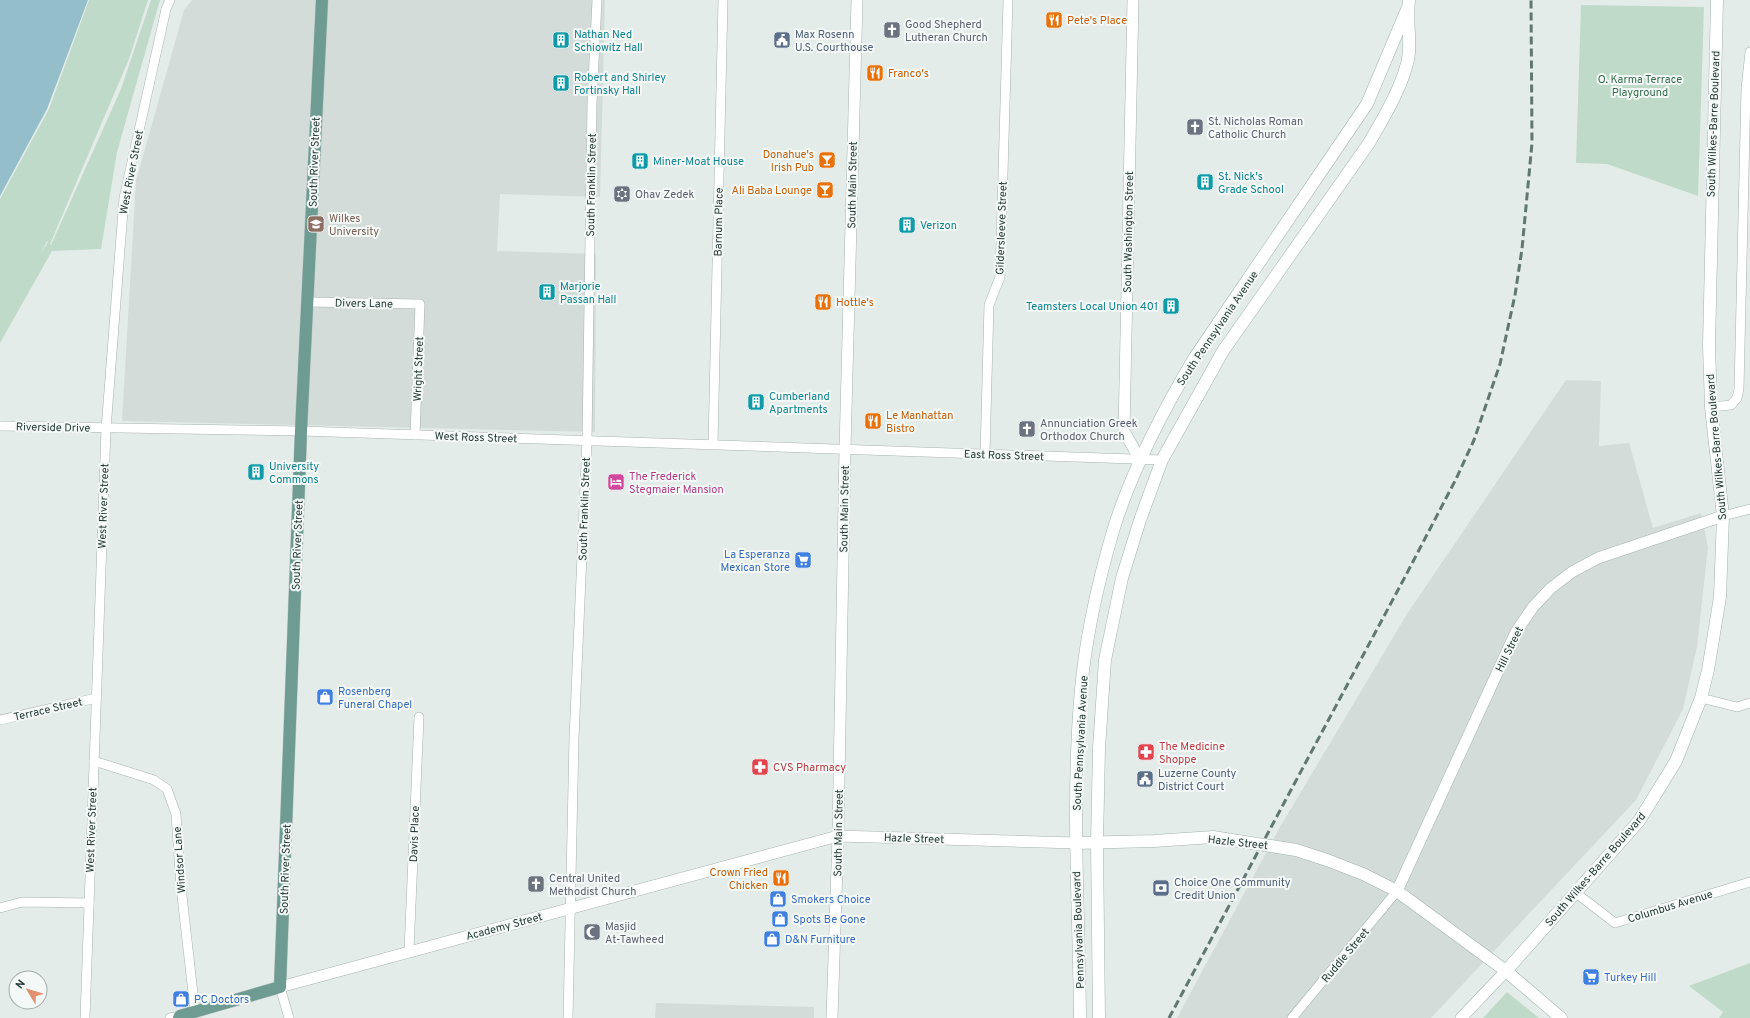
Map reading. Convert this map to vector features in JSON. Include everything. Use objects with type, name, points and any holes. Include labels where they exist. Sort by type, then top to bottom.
[{"type":"main road","name":"South River Street","points":[[280,987],[301,431],[322,0]]},
{"type":"main road","name":"South Wilkes-Barre Boulevard","points":[[1506,971],[1639,821],[1659,792],[1676,761],[1701,698],[1715,634],[1720,597],[1724,516],[1712,407],[1709,277],[1717,0]]},
{"type":"main road","name":"South Pennsylvania Avenue","points":[[1076,843],[1081,688],[1096,596],[1114,529],[1140,460],[1170,399],[1195,357],[1367,104],[1408,3]]},
{"type":"main road","name":"South Pennsylvania Avenue","points":[[1097,843],[1099,748],[1106,660],[1122,578],[1140,520],[1162,460],[1223,351],[1369,144],[1386,114],[1400,82],[1409,55],[1408,3]]},
{"type":"main road","name":"Hazle Street","points":[[1076,843],[1213,837],[1262,843],[1296,850],[1327,860],[1363,874],[1397,891],[1506,971],[1561,1018]]},
{"type":"main road","name":"Pennsylvania Boulevard","points":[[1076,843],[1080,1018]]},
{"type":"main road","name":"Pennsylvania Boulevard","points":[[1097,843],[1099,1018]]},
{"type":"main road","name":"Academy Street","points":[[176,1017],[280,987]]},
{"type":"street","name":"West River Street","points":[[85,1018],[106,429],[124,198],[166,9],[170,0]]},
{"type":"street","name":"South Franklin Street","points":[[568,1018],[574,738],[587,440],[592,103],[597,0]]},
{"type":"street","name":"Barnum Place","points":[[713,444],[723,0]]},
{"type":"street","name":"South Main Street","points":[[832,1018],[838,836],[845,449],[858,0]]},
{"type":"street","name":"Gildersleeve Street","points":[[985,454],[989,305],[1000,277],[1008,0]]},
{"type":"street","name":"South Washington Street","points":[[1133,0],[1124,431],[1140,460]]},
{"type":"street","points":[[1712,407],[1731,405],[1737,398],[1739,390],[1746,88],[1750,52]]},
{"type":"street","name":"Divers Lane","points":[[308,302],[420,304]]},
{"type":"street","name":"Wright Street","points":[[415,435],[420,304]]},
{"type":"street","name":"Riverside Drive","points":[[0,426],[106,429]]},
{"type":"street","name":"West Ross Street","points":[[106,429],[301,431],[845,449]]},
{"type":"street","name":"East Ross Street","points":[[845,449],[1162,460]]},
{"type":"street","name":"Hill Street","points":[[1397,891],[1516,632],[1532,607],[1550,588],[1572,572],[1598,558],[1724,516],[1750,509]]},
{"type":"street","name":"Terrace Street","points":[[0,720],[96,698]]},
{"type":"street","points":[[1701,698],[1736,707],[1750,703]]},
{"type":"street","name":"Davis Place","points":[[410,951],[419,716]]},
{"type":"street","name":"Windsor Lane","points":[[94,761],[154,780],[167,789],[176,814],[181,887],[195,1011]]},
{"type":"street","name":"Academy Street","points":[[280,987],[838,836]]},
{"type":"street","name":"Hazle Street","points":[[838,836],[1076,843]]},
{"type":"street","name":"Columbus Avenue","points":[[1576,893],[1615,923],[1750,882]]},
{"type":"street","name":"Ruddle Street","points":[[1292,1018],[1397,891]]},
{"type":"street","points":[[0,908],[22,902],[89,903]]},
{"type":"street","points":[[1461,1018],[1506,971]]},
{"type":"street","name":"South River Street","points":[[280,987],[289,1018]]},
{"type":"shaded area","name":"Wilkes University","points":[[192,0],[605,0],[600,197],[500,194],[497,251],[596,254],[595,432],[122,421],[136,181],[184,10]]},
{"type":"shaded area","points":[[1566,380],[1601,381],[1599,446],[1629,443],[1653,528],[1701,513],[1708,547],[1697,647],[1683,709],[1636,800],[1431,1018],[1177,1018],[1280,827],[1407,614]]},
{"type":"shaded area","points":[[656,1003],[814,1007],[814,1018],[655,1018]]},
{"type":"green space","points":[[89,0],[148,0],[129,59],[50,244],[51,245],[121,89],[151,0],[160,0],[117,152],[101,249],[52,251],[0,343],[0,199],[49,109]]},
{"type":"green space","name":"O. Karma Terrace Playground","points":[[1581,5],[1704,7],[1698,196],[1607,164],[1576,163]]},
{"type":"green space","points":[[1750,963],[1750,1018],[1719,1018],[1723,1012],[1689,986]]},
{"type":"green space","points":[[1507,992],[1539,1018],[1483,1018]]},
{"type":"water","points":[[0,0],[88,0],[47,109],[0,196]]},
{"type":"railway","points":[[1169,1018],[1406,575],[1456,479],[1474,440],[1500,364],[1515,295],[1522,249],[1532,143],[1531,0]]},
{"type":"place","name":"Pete's Place","points":[[1054,20]]},
{"type":"place","name":"Good Shepherd Lutheran Church","points":[[892,30]]},
{"type":"place","name":"Nathan Ned Schiowitz Hall","points":[[561,40]]},
{"type":"place","name":"Max Rosenn U.S. Courthouse","points":[[782,40]]},
{"type":"place","name":"Franco's","points":[[875,73]]},
{"type":"place","name":"Robert and Shirley Fortinsky Hall","points":[[561,83]]},
{"type":"place","name":"St. Nicholas Roman Catholic Church","points":[[1195,127]]},
{"type":"place","name":"Donahue's Irish Pub","points":[[827,160]]},
{"type":"place","name":"Miner-Moat House","points":[[640,161]]},
{"type":"place","name":"St. Nick's Grade School","points":[[1205,182]]},
{"type":"place","name":"Ali Baba Lounge","points":[[825,190]]},
{"type":"place","name":"Ohav Zedek","points":[[622,194]]},
{"type":"place","name":"Wilkes University","points":[[316,224]]},
{"type":"place","name":"Verizon","points":[[907,225]]},
{"type":"place","name":"Marjorie Passan Hall","points":[[547,292]]},
{"type":"place","name":"Hottle's","points":[[823,302]]},
{"type":"place","name":"Teamsters Local Union 401","points":[[1171,306]]},
{"type":"place","name":"Cumberland Apartments","points":[[756,402]]},
{"type":"place","name":"Le Manhattan Bistro","points":[[873,421]]},
{"type":"place","name":"Annunciation Greek Orthodox Church","points":[[1027,429]]},
{"type":"place","name":"University Commons","points":[[256,472]]},
{"type":"place","name":"The Frederick Stegmaier Mansion","points":[[616,482]]},
{"type":"place","name":"La Esperanza Mexican Store","points":[[803,560]]},
{"type":"place","name":"Rosenberg Funeral Chapel","points":[[325,697]]},
{"type":"place","name":"The Medicine Shoppe","points":[[1146,752]]},
{"type":"place","name":"CVS Pharmacy","points":[[760,767]]},
{"type":"place","name":"Luzerne County District Court","points":[[1145,779]]},
{"type":"place","name":"Crown Fried Chicken","points":[[781,878]]},
{"type":"place","name":"Central United Methodist Church","points":[[536,884]]},
{"type":"place","name":"Choice One Community Credit Union","points":[[1161,888]]},
{"type":"place","name":"Smokers Choice","points":[[778,899]]},
{"type":"place","name":"Spots Be Gone","points":[[780,919]]},
{"type":"place","name":"Masjid At-Tawheed","points":[[592,932]]},
{"type":"place","name":"D&N Furniture","points":[[772,939]]},
{"type":"place","name":"Turkey Hill","points":[[1591,977]]},
{"type":"place","name":"PC Doctors","points":[[181,999]]}]
